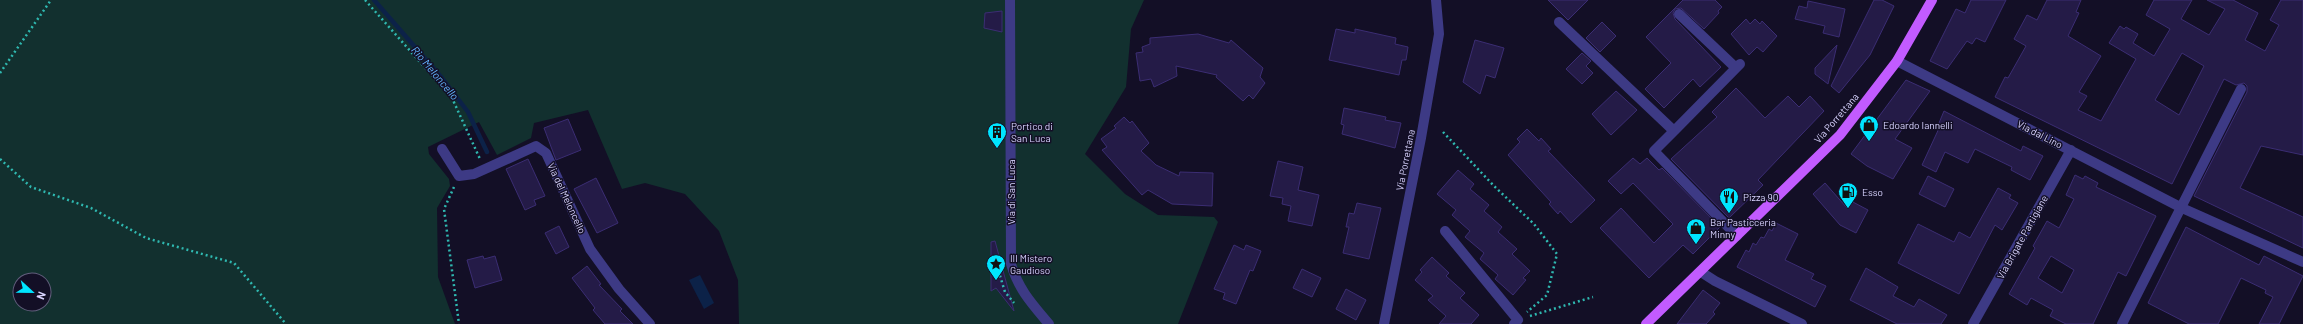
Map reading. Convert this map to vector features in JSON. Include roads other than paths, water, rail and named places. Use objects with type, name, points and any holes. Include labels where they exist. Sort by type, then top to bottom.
[{"type":"main road","name":"Via Porrettana","points":[[1646,324],[1840,135],[1897,61],[1931,0]]},
{"type":"street","name":"Via di San Luca","points":[[1010,0],[1011,264],[1015,278],[1023,293],[1049,324]]},
{"type":"street","name":"Via Porrettana","points":[[1384,324],[1421,138],[1439,34],[1436,0]]},
{"type":"street","points":[[1679,14],[1738,66],[1654,151],[1737,236]]},
{"type":"street","points":[[1559,22],[1674,131]]},
{"type":"street","name":"Via dal Lino","points":[[1897,61],[2182,208],[2303,262]]},
{"type":"street","points":[[2122,324],[2241,89]]},
{"type":"street","name":"Via del Meloncello","points":[[442,149],[460,176],[474,174],[485,170],[536,146],[546,152],[590,249],[619,289],[650,324]]},
{"type":"street","name":"Via Brigate Partigiane","points":[[1973,324],[2071,150]]},
{"type":"street","points":[[1445,231],[1516,322]]},
{"type":"street","points":[[1701,272],[1715,281],[1802,324]]},
{"type":"water","points":[[700,275],[714,303],[704,309],[689,280]]},
{"type":"waterway","name":"Rio Meloncello","points":[[374,0],[442,78],[468,112],[487,152]]},
{"type":"place","name":"Edoardo Iannelli","points":[[1869,142]]},
{"type":"place","name":"Portico di San Luca","points":[[997,149]]},
{"type":"place","name":"Esso","points":[[1848,209]]},
{"type":"place","name":"Pizza 90","points":[[1729,214]]},
{"type":"place","name":"Bar Pasticceria Minny","points":[[1696,245]]},
{"type":"place","name":"III Mistero Gaudioso","points":[[996,281]]}]
